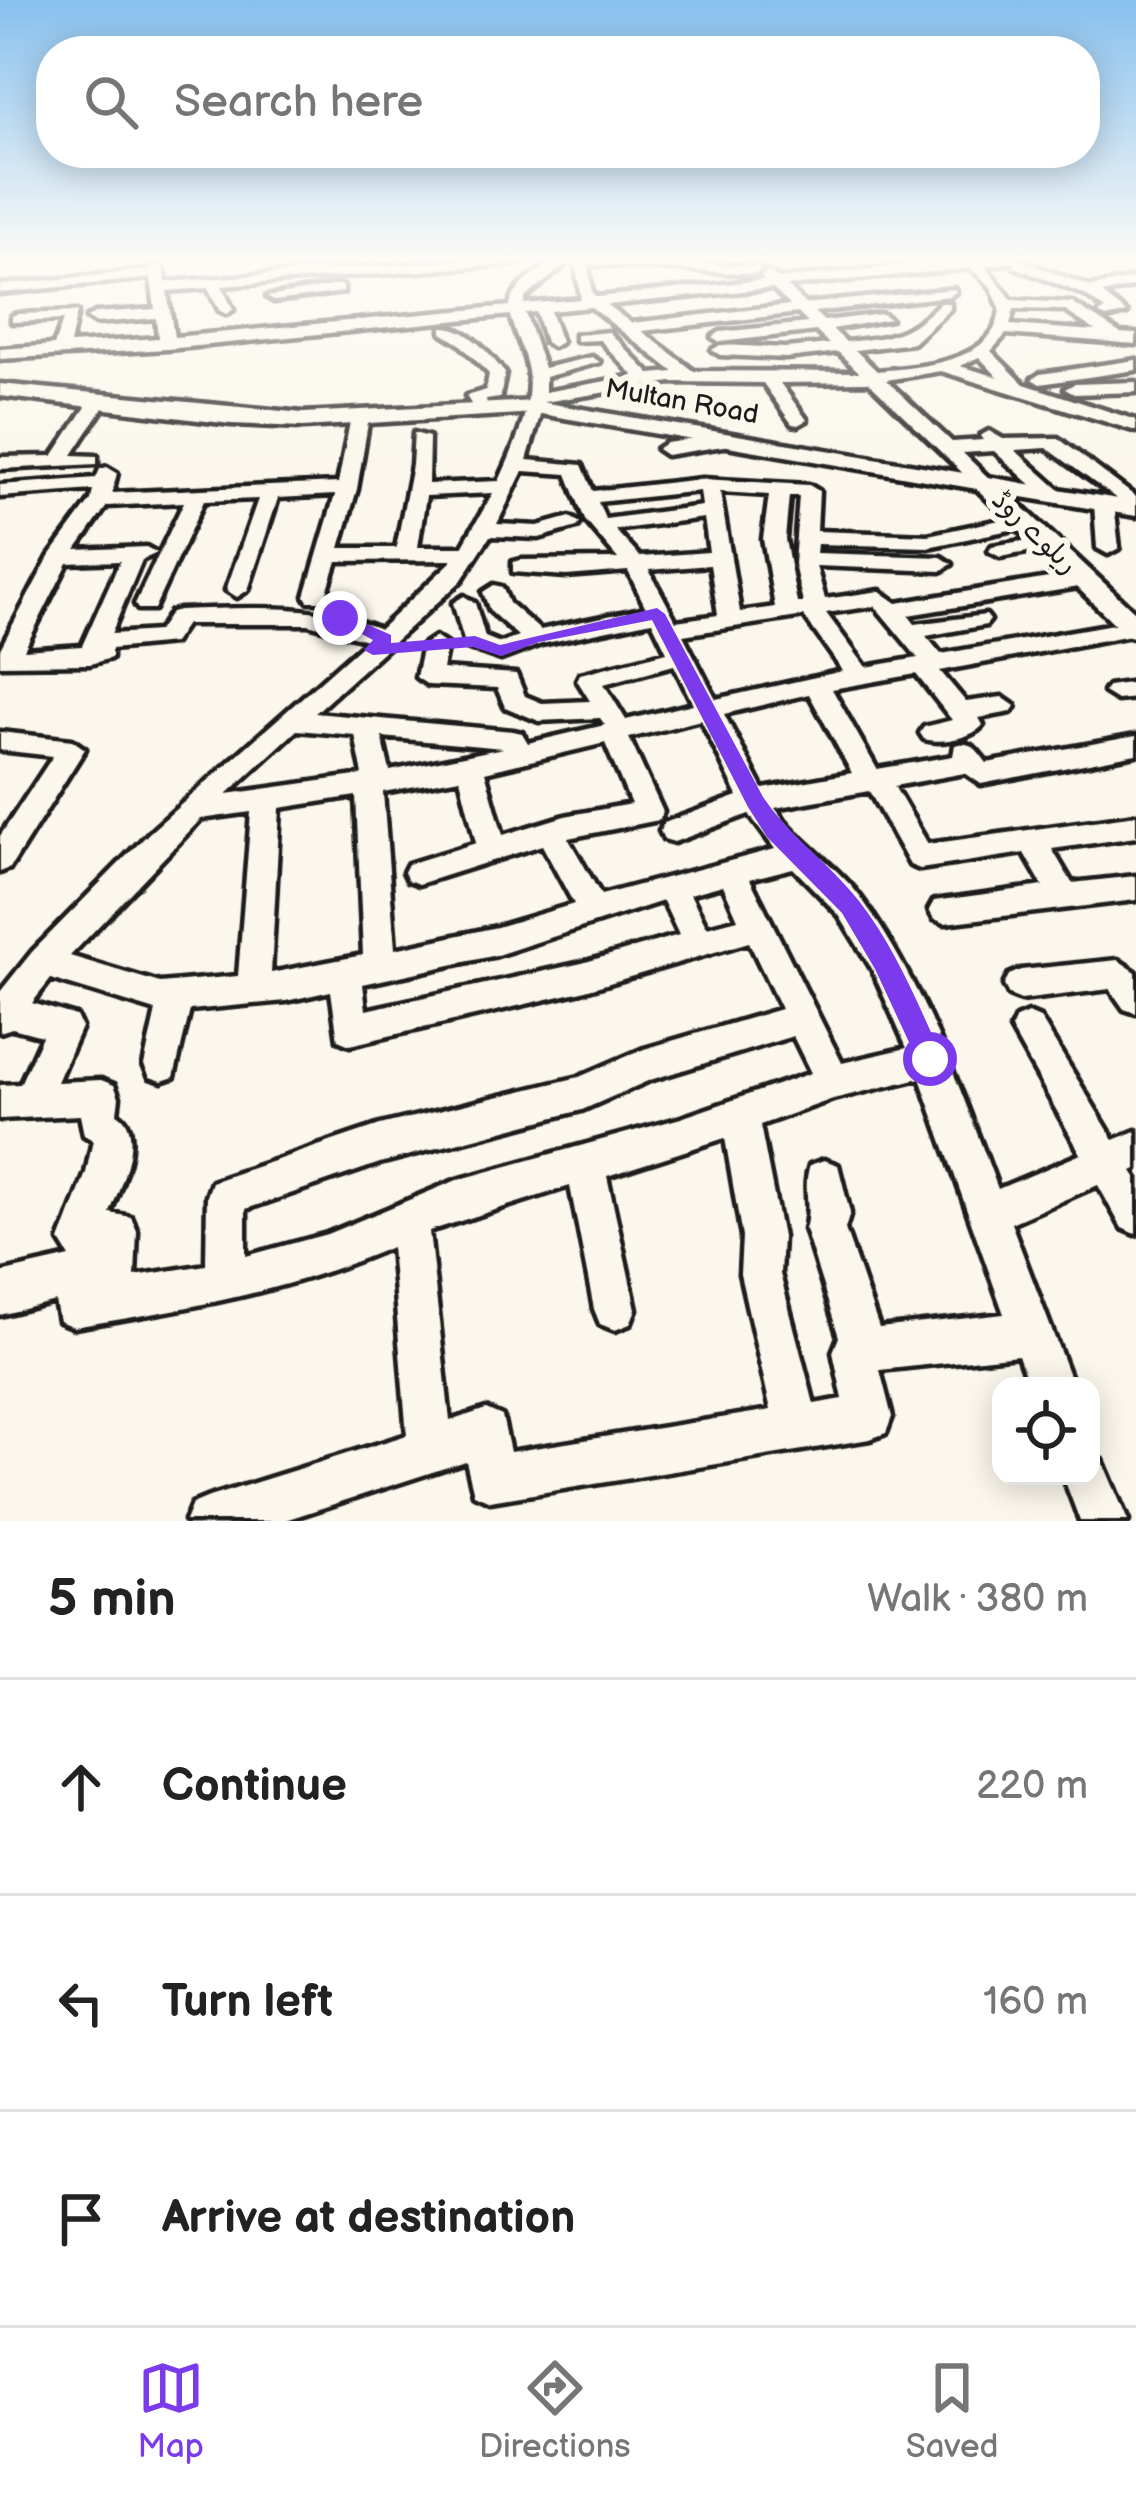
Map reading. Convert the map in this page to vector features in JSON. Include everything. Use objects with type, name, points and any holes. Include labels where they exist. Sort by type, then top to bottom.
[{"type":"main road","name":"Multan Road","points":[[0,390],[231,417],[360,417],[535,403],[1136,508]]},
{"type":"main road","name":"ریلوے روڈ","points":[[986,485],[1135,628]]},
{"type":"street","points":[[60,351],[67,330]]},
{"type":"street","points":[[127,330],[128,348]]},
{"type":"street","points":[[165,330],[167,344]]},
{"type":"street","points":[[224,330],[225,339]]},
{"type":"street","points":[[253,330],[253,336]]},
{"type":"street","points":[[282,330],[284,334]]},
{"type":"street","points":[[0,353],[128,348],[323,330]]},
{"type":"street","points":[[458,330],[497,373],[494,394],[475,396],[482,408]]},
{"type":"street","points":[[15,1102],[64,1027],[2,1014],[23,973],[289,720],[453,576],[508,476],[535,403],[537,374],[525,330]]},
{"type":"street","points":[[551,330],[553,342]]},
{"type":"street","points":[[631,330],[690,376]]},
{"type":"street","points":[[703,330],[718,348],[783,352],[904,338],[922,330]]},
{"type":"street","points":[[755,330],[783,352],[795,379]]},
{"type":"street","points":[[718,348],[758,333],[784,330]]},
{"type":"street","points":[[794,330],[813,350]]},
{"type":"street","points":[[823,330],[986,485]]},
{"type":"street","points":[[894,330],[904,338]]},
{"type":"street","points":[[535,403],[621,383],[690,376],[873,377],[940,366],[983,352],[999,341],[1004,330]]},
{"type":"street","points":[[1013,330],[1127,339]]},
{"type":"street","points":[[1063,376],[1073,388],[1136,384],[1128,366],[1080,330]]},
{"type":"street","points":[[582,338],[604,335],[646,380]]},
{"type":"street","points":[[983,352],[1018,388]]},
{"type":"street","points":[[537,374],[598,359],[621,383]]},
{"type":"street","points":[[940,366],[1136,426]]},
{"type":"street","points":[[1040,379],[1128,366]]},
{"type":"street","points":[[768,378],[798,420]]},
{"type":"street","points":[[59,461],[98,402]]},
{"type":"street","points":[[316,596],[347,489],[360,417]]},
{"type":"street","points":[[948,448],[989,436],[1051,442],[1136,508]]},
{"type":"street","points":[[989,436],[1054,496]]},
{"type":"street","points":[[406,553],[418,490],[420,437]]},
{"type":"street","points":[[666,449],[730,440]]},
{"type":"street","points":[[692,448],[696,462],[687,463],[713,511],[730,621]]},
{"type":"street","points":[[798,452],[773,539],[804,608],[861,678]]},
{"type":"street","points":[[0,463],[59,461],[101,479],[196,497],[347,489]]},
{"type":"street","points":[[418,490],[575,469],[584,516],[633,562],[755,802],[775,831],[850,906],[884,962],[930,1059],[1047,1377]]},
{"type":"street","points":[[0,490],[101,479]]},
{"type":"street","points":[[101,479],[7,658],[93,655],[165,638],[178,617],[297,612],[340,618],[379,644],[475,642],[501,651],[535,638],[668,633],[804,608],[886,604],[1085,579]]},
{"type":"street","points":[[328,555],[406,553],[539,532],[703,485],[809,490],[804,608]]},
{"type":"street","points":[[237,590],[270,494]]},
{"type":"street","points":[[146,604],[196,497]]},
{"type":"street","points":[[1104,504],[1108,548]]},
{"type":"street","points":[[584,516],[713,511]]},
{"type":"street","points":[[806,548],[849,561],[945,572],[931,541],[913,518]]},
{"type":"street","points":[[806,548],[931,541],[1024,520]]},
{"type":"street","points":[[1000,551],[1047,543]]},
{"type":"street","points":[[61,556],[172,551]]},
{"type":"street","points":[[93,655],[133,554]]},
{"type":"street","points":[[521,567],[566,569],[719,558]]},
{"type":"street","points":[[849,561],[909,632],[970,725],[933,733]]},
{"type":"street","points":[[494,592],[498,606],[535,638]]},
{"type":"street","points":[[464,603],[475,642]]},
{"type":"street","points":[[909,632],[978,620]]},
{"type":"street","points":[[196,809],[470,766],[563,745],[614,724],[1135,628]]},
{"type":"street","points":[[418,872],[549,832],[649,812],[614,724],[589,680],[668,633]]},
{"type":"street","points":[[435,645],[428,677],[507,680],[514,701],[614,724]]},
{"type":"street","points":[[816,685],[920,857],[1136,826]]},
{"type":"street","points":[[959,712],[1002,706]]},
{"type":"street","points":[[549,712],[563,745]]},
{"type":"street","points":[[289,720],[513,740],[520,755]]},
{"type":"street","points":[[366,726],[374,783],[380,964]]},
{"type":"street","points":[[0,741],[72,749],[0,860]]},
{"type":"street","points":[[674,831],[755,802],[872,780],[966,755],[981,774],[1136,746]]},
{"type":"street","points":[[470,766],[492,848]]},
{"type":"street","points":[[254,990],[266,799]]},
{"type":"street","points":[[549,832],[595,912]]},
{"type":"street","points":[[1034,844],[1066,899]]},
{"type":"street","points":[[23,973],[160,998],[254,990],[497,941],[671,886],[802,854]]},
{"type":"street","points":[[731,872],[833,1082]]},
{"type":"street","points":[[671,886],[699,944]]},
{"type":"street","points":[[945,910],[1136,888]]},
{"type":"street","points":[[346,972],[350,1029],[582,977],[755,927]]},
{"type":"street","points":[[1021,985],[1118,974],[1136,998]]},
{"type":"street","points":[[162,1065],[175,998]]},
{"type":"street","points":[[226,1282],[226,1196],[380,1144],[582,1093],[644,1065],[800,1019]]},
{"type":"street","points":[[1028,1029],[1123,1155],[1136,1214]]},
{"type":"street","points":[[0,1294],[226,1282],[328,1254],[408,1219],[740,1116],[833,1082],[930,1059]]},
{"type":"street","points":[[15,1102],[101,1097],[97,1122],[113,1130],[105,1173],[80,1241],[117,1231],[101,1290]]},
{"type":"street","points":[[740,1116],[762,1237],[760,1274],[798,1429]]},
{"type":"street","points":[[986,1214],[1123,1155]]},
{"type":"street","points":[[585,1162],[615,1309]]},
{"type":"street","points":[[824,1179],[830,1213],[825,1229],[865,1351]]},
{"type":"street","points":[[408,1219],[431,1452]]},
{"type":"street","points":[[208,1521],[292,1507],[486,1432],[490,1478],[869,1417],[854,1352],[1030,1333]]},
{"type":"street","points":[[1090,1485],[1104,1521]]},
{"type":"route","points":[[340,618],[385,639],[373,650],[475,642],[501,651],[535,638],[657,614],[755,802],[775,831],[850,906],[884,962],[930,1059]]}]
